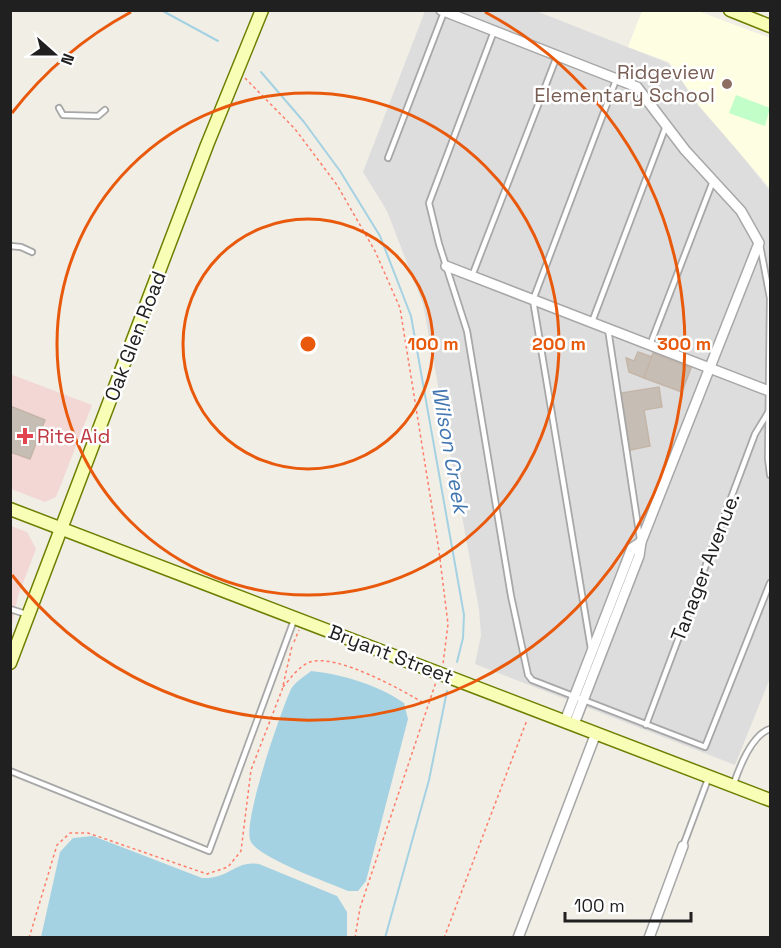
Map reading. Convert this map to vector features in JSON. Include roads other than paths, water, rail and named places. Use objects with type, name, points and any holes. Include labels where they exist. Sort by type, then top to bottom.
[{"type":"main road","name":"Oak Glen Road","points":[[10,663],[262,10]]},
{"type":"main road","points":[[730,10],[771,26]]},
{"type":"main road","name":"Bryant Street","points":[[10,509],[771,800]]},
{"type":"street","points":[[442,11],[638,87],[666,126],[741,211],[759,243],[641,542],[639,556],[596,653],[569,723]]},
{"type":"street","points":[[446,266],[769,391]]},
{"type":"street","points":[[518,938],[596,733]]},
{"type":"street","points":[[649,938],[683,846]]},
{"type":"lane","points":[[388,158],[442,11]]},
{"type":"lane","points":[[494,31],[429,203],[467,331],[511,596],[528,675],[532,680],[705,747],[771,583]]},
{"type":"lane","points":[[472,276],[557,56]]},
{"type":"lane","points":[[596,653],[533,300],[616,79]]},
{"type":"lane","points":[[59,108],[63,115],[98,117],[105,110]]},
{"type":"lane","points":[[591,322],[666,126]]},
{"type":"lane","points":[[650,345],[713,181]]},
{"type":"lane","points":[[759,243],[770,298],[768,458],[771,475]]},
{"type":"lane","points":[[10,246],[21,247],[32,252]]},
{"type":"lane","points":[[608,329],[641,542]]},
{"type":"lane","name":"Tanager Avenue.","points":[[646,725],[755,434],[768,411]]},
{"type":"lane","points":[[10,609],[29,615]]},
{"type":"lane","points":[[10,771],[209,851],[299,619]]},
{"type":"lane","points":[[733,786],[739,766],[755,742],[765,731],[771,729]]},
{"type":"lane","points":[[683,846],[709,776]]},
{"type":"water","points":[[311,671],[347,678],[383,691],[404,703],[408,719],[366,881],[358,891],[348,891],[295,870],[267,856],[251,842],[249,831],[257,792],[279,720],[291,689]]},
{"type":"water","points":[[93,836],[202,878],[219,876],[251,863],[259,864],[337,896],[347,912],[347,937],[41,937],[60,852],[73,838]]},
{"type":"waterway","name":"Wilson Creek","points":[[161,10],[218,41]]},
{"type":"waterway","name":"Wilson Creek","points":[[261,72],[304,122],[340,171],[380,236],[411,316],[464,615],[463,638],[457,662]]},
{"type":"waterway","name":"Wilson Creek","points":[[385,938],[429,780],[447,691]]},
{"type":"place","name":"Ridgeview Elementary School","points":[[727,84]]},
{"type":"place","name":"Rite Aid","points":[[25,436]]}]
